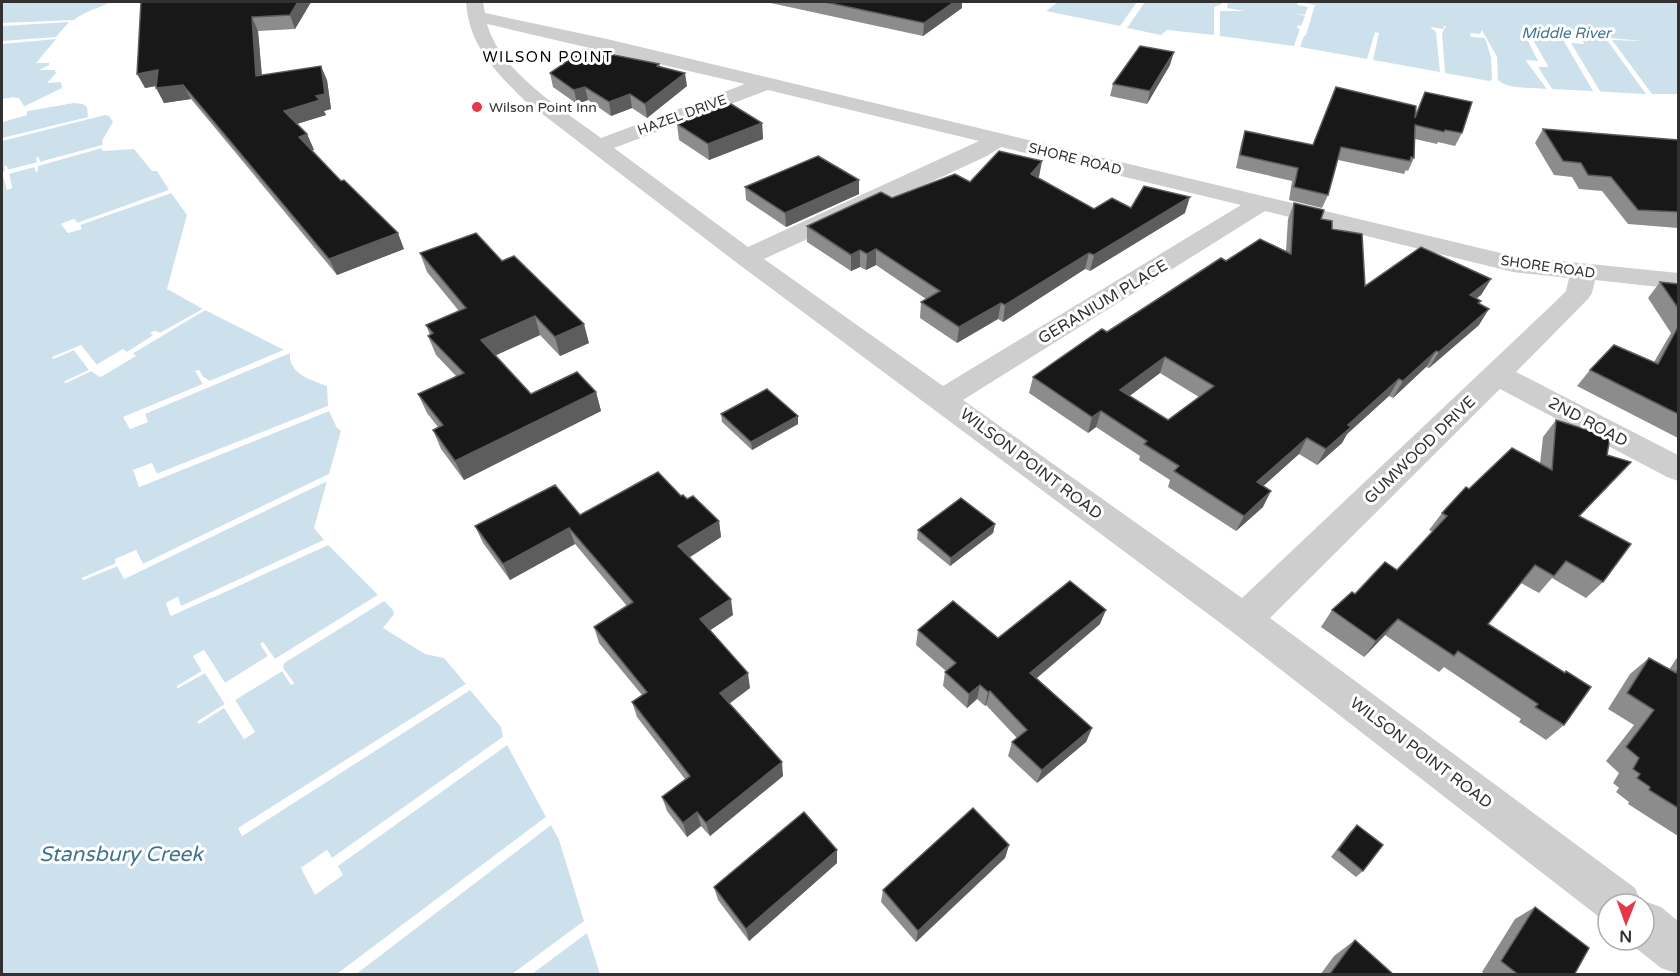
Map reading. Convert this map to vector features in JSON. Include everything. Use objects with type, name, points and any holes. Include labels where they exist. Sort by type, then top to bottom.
[{"type":"street","name":"SHORE ROAD","points":[[475,9],[765,84],[1513,264],[1678,281]]},
{"type":"street","name":"WILSON POINT ROAD","points":[[475,9],[484,42],[512,77],[531,96],[746,258],[1244,620],[1603,892]]},
{"type":"street","name":"HAZEL DRIVE","points":[[599,146],[765,84]]},
{"type":"street","points":[[746,258],[898,186],[979,151],[996,140]]},
{"type":"street","name":"GERANIUM PLACE","points":[[943,399],[1262,203]]},
{"type":"street","name":"GUMWOOD DRIVE","points":[[1244,620],[1579,293],[1582,272]]},
{"type":"street","name":"2ND ROAD","points":[[1497,375],[1678,469]]},
{"type":"street","points":[[1656,934],[1678,951]]},
{"type":"water","points":[[2,2],[111,2],[74,20],[2,23]]},
{"type":"water","points":[[1058,2],[1137,2],[1120,26],[1046,11]]},
{"type":"water","points":[[1145,2],[1222,2],[1222,4],[1214,7],[1214,35],[1167,30],[1161,35],[1127,28]]},
{"type":"water","points":[[1228,2],[1298,2],[1297,5],[1308,7],[1305,15],[1294,13],[1305,16],[1301,26],[1298,25],[1297,28],[1300,29],[1294,46],[1220,36],[1220,11],[1245,11],[1227,8]]},
{"type":"water","name":"Middle River","points":[[1298,2],[1678,2],[1678,94],[1652,94],[1612,40],[1644,41],[1598,37],[1607,40],[1646,94],[1552,89],[1537,66],[1548,67],[1530,35],[1539,62],[1526,61],[1547,89],[1521,88],[1498,80],[1497,57],[1482,30],[1480,34],[1470,33],[1471,37],[1485,38],[1491,57],[1492,80],[1489,81],[1445,73],[1442,33],[1446,26],[1444,29],[1430,27],[1436,32],[1440,72],[1373,60],[1379,33],[1375,32],[1367,59],[1300,47],[1315,5]]},
{"type":"water","points":[[69,22],[56,37],[2,41],[2,26]]},
{"type":"water","points":[[56,39],[36,63],[49,63],[39,70],[55,70],[56,73],[47,83],[61,82],[62,88],[25,106],[25,109],[19,98],[2,99],[2,44]]},
{"type":"water","points":[[73,103],[87,107],[88,117],[2,138],[2,122],[26,115],[27,111]]},
{"type":"water","points":[[105,115],[109,116],[113,122],[102,141],[103,145],[40,162],[36,158],[38,162],[7,170],[7,166],[6,171],[2,172],[2,141]]},
{"type":"water","name":"Stansbury Creek","points":[[102,148],[104,151],[134,149],[152,171],[157,171],[169,190],[77,223],[74,219],[61,224],[68,233],[81,228],[79,225],[171,193],[187,215],[167,289],[203,309],[160,333],[154,331],[151,333],[154,335],[127,352],[123,349],[96,365],[81,345],[54,359],[74,350],[89,370],[65,381],[66,383],[91,371],[101,377],[135,356],[132,354],[205,310],[284,350],[210,381],[203,377],[199,370],[196,371],[203,384],[124,417],[130,429],[148,422],[144,414],[290,353],[290,360],[297,371],[327,386],[328,406],[156,474],[152,463],[134,470],[139,487],[329,411],[337,428],[341,431],[329,474],[143,564],[136,550],[115,560],[116,563],[82,578],[83,580],[118,566],[124,579],[327,481],[314,528],[324,540],[181,607],[177,597],[166,603],[170,615],[328,545],[378,595],[275,659],[263,643],[261,644],[268,656],[225,683],[204,650],[193,656],[202,671],[177,686],[178,688],[205,673],[225,704],[198,721],[199,723],[224,707],[244,739],[255,732],[235,700],[282,671],[292,685],[294,683],[283,668],[284,663],[384,601],[394,614],[383,628],[425,654],[444,658],[466,684],[239,828],[242,836],[470,690],[501,727],[503,737],[332,858],[327,850],[301,868],[315,894],[342,875],[337,866],[507,745],[546,817],[337,974],[2,974],[2,175],[7,189],[12,188],[9,174],[34,167],[38,171],[37,166]]},
{"type":"water","points":[[551,825],[559,840],[584,921],[512,974],[356,974]]},
{"type":"water","points":[[587,933],[600,974],[532,974]]},
{"type":"pier","points":[[1525,35],[1530,35],[1547,64],[1548,67],[1538,67],[1552,89],[1547,89],[1526,60],[1538,61]]},
{"type":"pier","points":[[1562,38],[1582,39],[1584,44],[1571,43],[1603,96],[1596,96]]},
{"type":"pier","points":[[14,97],[19,99],[26,109],[84,101],[27,111],[27,115],[2,122],[2,119],[22,113],[21,108],[20,111],[2,116],[2,113],[18,108],[12,101],[2,101],[2,99]]},
{"type":"pier","points":[[106,144],[105,148],[120,147],[103,151],[101,148],[38,166],[36,172],[34,167],[9,173],[12,188],[7,190],[2,175],[5,171],[4,166],[7,166],[8,170],[37,163],[36,158],[39,157],[40,162]]},
{"type":"pier","points":[[169,190],[171,193],[80,225],[82,229],[68,233],[61,224],[74,219],[78,223]]},
{"type":"pier","points":[[203,309],[205,310],[133,353],[136,356],[100,377],[91,371],[65,383],[89,370],[74,350],[53,359],[52,357],[81,345],[97,365],[123,349],[127,352],[153,335],[150,333],[155,331],[160,333]]},
{"type":"pier","points":[[284,350],[290,353],[145,414],[148,422],[130,429],[123,417],[203,384],[195,371],[199,370],[203,377],[210,381]]},
{"type":"pier","points":[[328,406],[329,411],[139,487],[133,470],[152,463],[157,474]]},
{"type":"pier","points":[[329,474],[327,481],[124,579],[117,566],[83,580],[82,578],[116,564],[115,559],[136,550],[143,564]]},
{"type":"pier","points":[[324,540],[328,545],[171,616],[166,603],[178,597],[181,606]]},
{"type":"pier","points":[[378,595],[380,597],[276,662],[270,658],[226,686],[223,685],[203,654],[197,657],[245,735],[251,731],[232,702],[233,698],[280,668],[282,661],[382,599],[384,601],[284,663],[283,668],[294,683],[291,685],[282,671],[235,700],[255,732],[244,739],[224,708],[199,724],[197,722],[225,704],[205,673],[178,688],[177,686],[202,671],[193,656],[204,650],[225,683],[268,656],[260,644],[263,642],[275,659]]},
{"type":"pier","points":[[466,684],[468,687],[242,829],[243,832],[469,688],[470,690],[242,836],[238,828]]},
{"type":"pier","points":[[503,737],[504,740],[334,861],[330,860],[326,854],[304,869],[316,890],[339,874],[335,867],[336,864],[506,743],[507,745],[338,866],[343,875],[315,895],[301,868],[327,850],[332,858]]},
{"type":"pier","points":[[546,817],[548,820],[342,974],[337,974]]},
{"type":"pier","points":[[550,823],[551,825],[356,974],[353,974]]},
{"type":"building","points":[[141,2],[298,2],[290,15],[252,17],[256,76],[321,66],[325,94],[316,96],[320,100],[284,111],[307,134],[299,137],[341,181],[344,180],[398,233],[329,259],[183,85],[156,88],[158,70],[137,74]]},
{"type":"building","points":[[825,2],[954,2],[924,23]]},
{"type":"building","points":[[1140,46],[1174,52],[1150,91],[1113,84]]},
{"type":"building","points":[[585,49],[659,64],[657,66],[685,73],[645,104],[630,94],[609,102],[585,87],[574,90],[550,73]]},
{"type":"building","points":[[1336,87],[1416,106],[1415,118],[1425,92],[1472,102],[1462,133],[1445,130],[1444,132],[1415,125],[1414,158],[1411,157],[1410,161],[1341,147],[1328,195],[1294,187],[1298,168],[1240,155],[1245,131],[1313,145]]},
{"type":"building","points":[[731,104],[762,123],[708,144],[677,124]]},
{"type":"building","points":[[1543,129],[1678,140],[1678,212],[1638,210],[1611,177],[1588,175],[1581,163],[1563,161]]},
{"type":"building","points":[[999,151],[1042,161],[1031,174],[1094,209],[1112,198],[1131,208],[1144,186],[1190,197],[1094,255],[1089,253],[1005,305],[1001,303],[959,327],[921,302],[940,291],[876,249],[867,254],[860,250],[851,255],[807,226],[881,192],[892,198],[955,174],[970,182]]},
{"type":"building","points":[[818,156],[859,180],[785,213],[745,187]]},
{"type":"building","points":[[1294,203],[1324,210],[1321,219],[1332,221],[1332,229],[1362,234],[1365,286],[1421,247],[1491,279],[1470,295],[1489,309],[1439,352],[1436,351],[1403,381],[1399,379],[1348,425],[1351,427],[1326,449],[1307,438],[1257,482],[1271,491],[1244,516],[1174,471],[1179,466],[1144,444],[1147,441],[1101,411],[1092,417],[1033,377],[1102,329],[1107,332],[1221,258],[1226,261],[1260,239],[1291,254]],"holes":[[[1165,357],[1214,386],[1168,420],[1120,390]]]},
{"type":"building","points":[[476,233],[502,261],[514,256],[584,324],[555,337],[535,316],[481,340],[531,394],[577,372],[596,392],[455,461],[433,430],[443,425],[418,394],[464,373],[428,336],[433,333],[426,325],[466,308],[420,253]]},
{"type":"building","points":[[1660,282],[1678,284],[1678,308]]},
{"type":"building","points":[[1678,327],[1678,414],[1590,370],[1614,345],[1658,364]]},
{"type":"building","points":[[767,389],[798,416],[751,442],[721,414]]},
{"type":"building","points":[[1556,420],[1610,437],[1607,455],[1631,462],[1579,516],[1631,544],[1603,582],[1566,561],[1554,576],[1535,565],[1488,624],[1591,687],[1564,725],[1535,707],[1538,704],[1458,651],[1454,656],[1398,619],[1376,641],[1332,610],[1352,592],[1355,594],[1385,562],[1397,570],[1447,516],[1442,513],[1466,487],[1469,489],[1512,448],[1552,470]]},
{"type":"building","points":[[658,472],[681,496],[687,499],[693,496],[719,521],[678,546],[731,599],[700,619],[748,673],[720,693],[782,762],[706,823],[697,812],[683,823],[662,797],[690,776],[632,702],[647,692],[594,627],[633,602],[569,528],[503,564],[475,526],[555,485],[580,515]]},
{"type":"building","points":[[961,498],[995,524],[951,558],[918,530]]},
{"type":"building","points":[[1070,581],[1106,610],[1030,673],[1092,728],[1042,770],[1012,742],[1027,730],[990,691],[988,692],[980,685],[969,694],[945,672],[956,663],[918,630],[953,601],[998,638]]},
{"type":"building","points":[[1649,658],[1676,673],[1678,669],[1678,808],[1649,790],[1650,787],[1637,778],[1640,774],[1633,769],[1639,758],[1626,747],[1654,710],[1627,693]]},
{"type":"building","points":[[973,808],[1009,845],[918,931],[883,890]]},
{"type":"building","points":[[804,812],[837,850],[746,929],[714,887]]},
{"type":"building","points":[[1357,825],[1383,845],[1363,871],[1338,850]]},
{"type":"building","points":[[1535,907],[1589,948],[1574,975],[1519,975],[1501,961]]},
{"type":"building","points":[[1355,940],[1394,975],[1329,975]]},
{"type":"place","name":"Wilson Point Inn","points":[[477,107]]},
{"type":"district","name":"WILSON POINT","points":[[548,57]]}]
